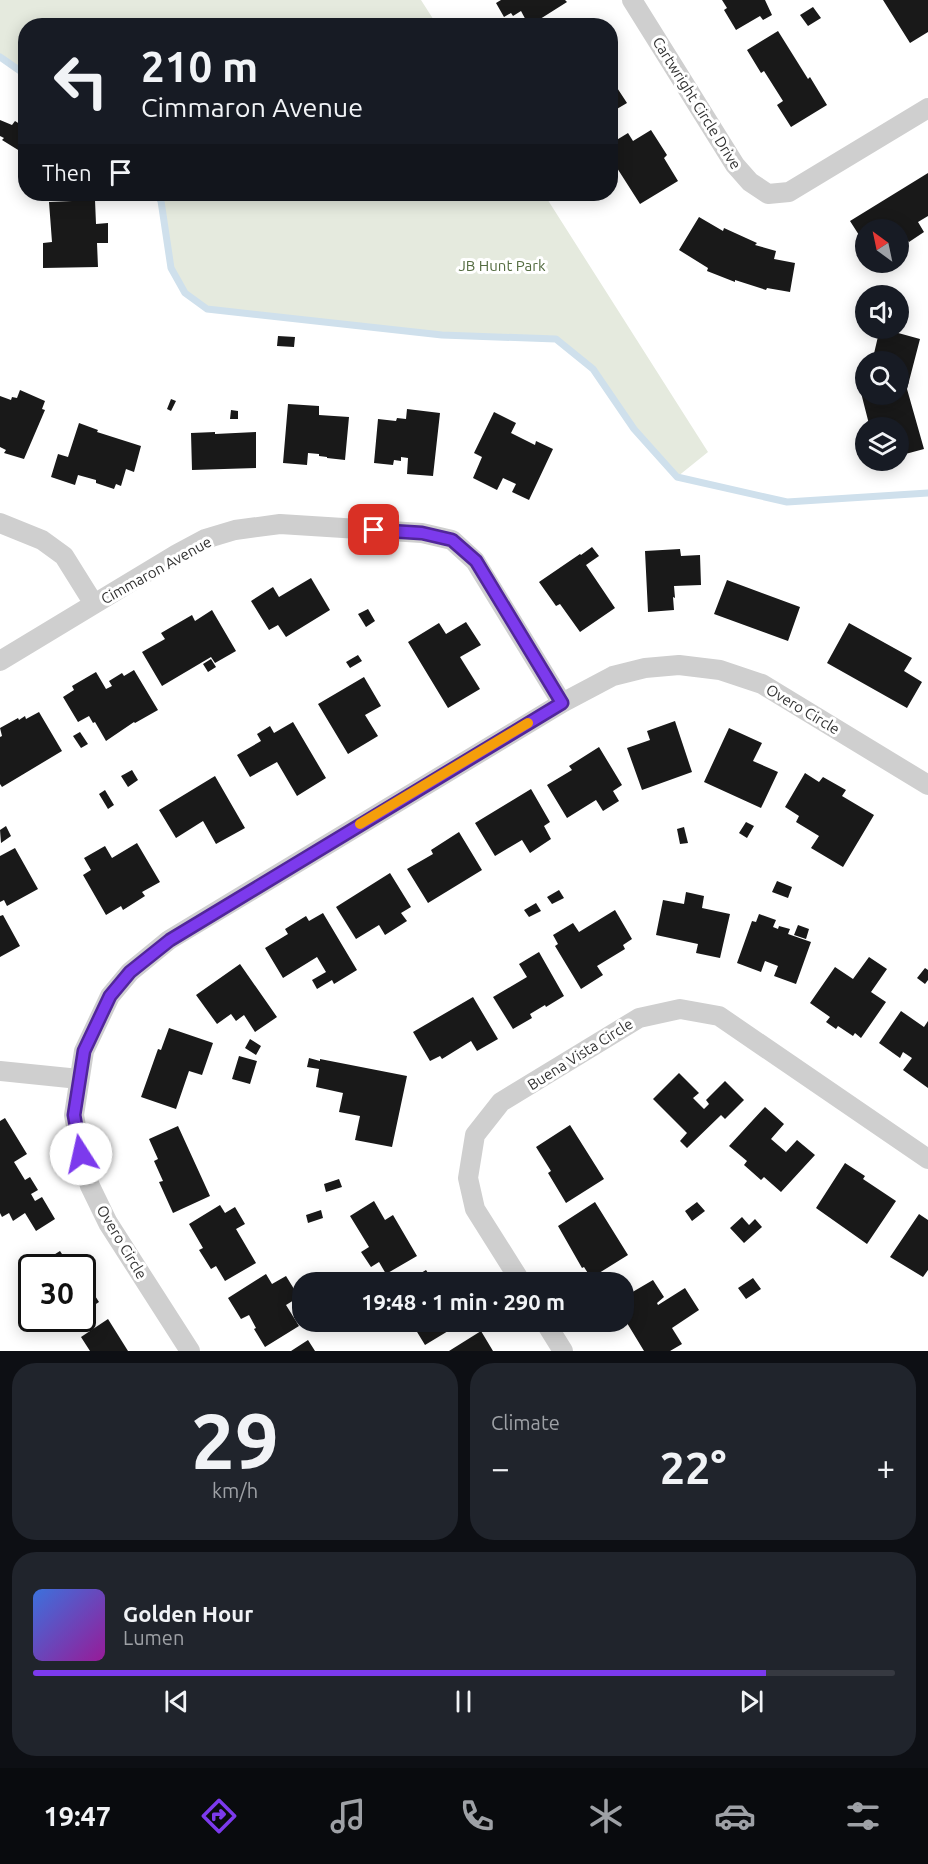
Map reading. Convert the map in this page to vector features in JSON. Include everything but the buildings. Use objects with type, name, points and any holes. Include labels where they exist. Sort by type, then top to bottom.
[{"type":"street","name":"Cartwright Circle Drive","points":[[632,0],[735,165],[750,182],[768,194],[789,192],[928,108]]},
{"type":"street","points":[[0,523],[42,540],[64,556],[94,604]]},
{"type":"street","name":"Cimmaron Avenue","points":[[0,661],[205,539],[235,530],[280,524],[422,533],[452,540],[476,561],[562,703]]},
{"type":"street","name":"Overo Circle","points":[[190,1351],[108,1223],[90,1186],[74,1115],[84,1051],[110,996],[130,972],[170,940],[562,703],[613,676],[645,668],[679,665],[720,670],[762,684],[928,785]]},
{"type":"street","name":"Buena Vista Circle","points":[[515,1272],[475,1209],[468,1178],[475,1135],[501,1102],[639,1018],[680,1009],[719,1016],[928,1159]]},
{"type":"street","points":[[0,1071],[79,1079]]},
{"type":"street","points":[[551,1332],[563,1351]]},
{"type":"green space","points":[[0,0],[421,0],[433,18],[18,18],[18,70],[0,57]]},
{"type":"green space","name":"JB Hunt Park","points":[[161,201],[548,201],[708,452],[677,477],[634,429],[593,369],[556,339],[442,335],[207,309],[185,293],[171,268]]},
{"type":"waterway","points":[[0,57],[18,69]]},
{"type":"waterway","points":[[161,201],[171,268],[185,293],[207,309],[442,335],[556,339],[593,369],[634,429],[677,477],[787,502],[928,493]]},
{"type":"slow traffic","points":[[360,824],[528,723]]},
{"type":"route","points":[[81,1154],[74,1115],[84,1051],[110,996],[130,972],[170,940],[562,703],[476,561],[452,540],[422,533],[374,530]]}]
